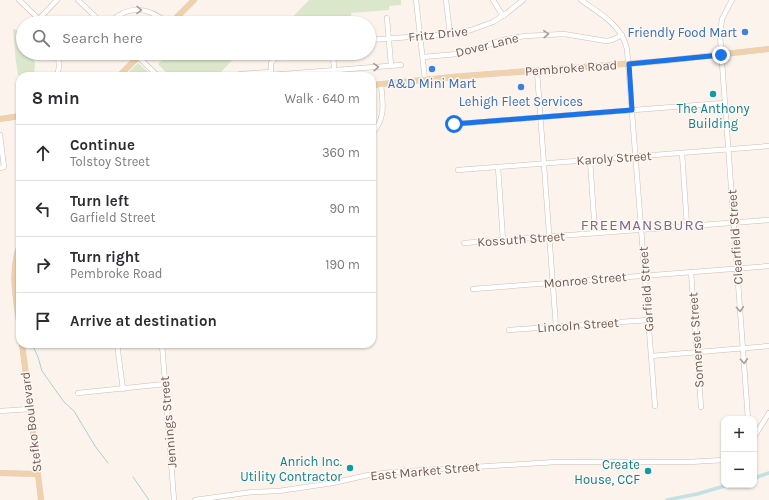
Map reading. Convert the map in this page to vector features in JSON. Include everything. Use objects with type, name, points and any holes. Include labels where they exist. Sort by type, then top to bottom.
[{"type":"main road","points":[[177,16],[194,0]]},
{"type":"main road","name":"Pembroke Road","points":[[376,85],[629,64],[769,49]]},
{"type":"main road","points":[[122,72],[133,60]]},
{"type":"main road","points":[[0,119],[16,117]]},
{"type":"main road","points":[[16,257],[14,277],[16,295]]},
{"type":"main road","name":"Stefko Boulevard","points":[[22,348],[40,500]]},
{"type":"main road","points":[[0,473],[37,474]]},
{"type":"street","points":[[19,0],[36,16]]},
{"type":"street","points":[[45,16],[57,0]]},
{"type":"street","points":[[78,0],[95,16]]},
{"type":"street","points":[[416,0],[425,80]]},
{"type":"street","points":[[446,0],[450,34]]},
{"type":"street","points":[[493,0],[503,16]]},
{"type":"street","name":"Fritz Drive","points":[[376,39],[450,34],[476,29],[503,16],[523,0]]},
{"type":"street","name":"Garfield Street","points":[[581,0],[616,27],[627,45],[655,406]]},
{"type":"street","name":"Clearfield Street","points":[[732,0],[723,15],[720,25],[721,55],[748,416]]},
{"type":"street","points":[[117,16],[119,14],[138,10],[153,12],[159,16]]},
{"type":"street","points":[[387,18],[391,65]]},
{"type":"street","name":"Dover Lane","points":[[423,57],[457,54],[495,42],[525,36],[564,34],[606,41],[622,35]]},
{"type":"street","points":[[57,72],[58,60]]},
{"type":"street","points":[[143,60],[154,72]]},
{"type":"street","points":[[271,72],[271,62],[273,60]]},
{"type":"street","points":[[333,60],[334,70]]},
{"type":"street","points":[[302,72],[401,65]]},
{"type":"street","points":[[537,71],[556,327]]},
{"type":"street","points":[[376,129],[382,118],[383,106],[381,84]]},
{"type":"street","points":[[454,124],[724,103]]},
{"type":"street","points":[[0,135],[2,167]]},
{"type":"street","name":"Karoly Street","points":[[458,170],[769,146]]},
{"type":"street","points":[[682,153],[687,226]]},
{"type":"street","points":[[590,160],[595,233]]},
{"type":"street","points":[[498,167],[503,240]]},
{"type":"street","name":"Kossuth Street","points":[[464,244],[769,220]]},
{"type":"street","name":"Monroe Street","points":[[473,289],[769,266]]},
{"type":"street","name":"Somerset Street","points":[[691,272],[701,407]]},
{"type":"street","name":"Lincoln Street","points":[[509,330],[648,320]]},
{"type":"street","points":[[651,356],[769,346]]},
{"type":"street","points":[[118,348],[123,389]]},
{"type":"street","name":"Jennings Street","points":[[162,348],[174,500]]},
{"type":"street","points":[[78,394],[165,384]]},
{"type":"street","points":[[0,411],[30,410]]},
{"type":"street","points":[[757,431],[769,413]]},
{"type":"street","name":"East Market Street","points":[[195,500],[252,492],[279,491],[393,472],[550,462],[689,462],[721,460]]},
{"type":"green space","points":[[309,0],[401,0],[401,5],[389,6],[389,10],[351,13],[351,16],[294,16]]},
{"type":"green space","points":[[13,29],[16,30],[16,60],[34,60],[34,72],[18,72],[16,62]]},
{"type":"green space","points":[[162,60],[232,60],[221,72],[166,72],[158,64]]},
{"type":"green space","points":[[138,63],[148,72],[129,72]]},
{"type":"waterway","points":[[34,348],[42,371],[64,402],[74,411],[95,446],[108,463]]},
{"type":"waterway","points":[[757,477],[769,473]]},
{"type":"waterway","points":[[133,477],[149,500]]},
{"type":"waterway","points":[[667,500],[721,487]]},
{"type":"place","name":"Friendly Food Mart","points":[[745,32]]},
{"type":"place","name":"A&D Mini Mart","points":[[432,69]]},
{"type":"place","name":"Lehigh Fleet Services","points":[[521,87]]},
{"type":"place","name":"The Anthony Building","points":[[713,94]]},
{"type":"place","name":"Anrich Inc. Utility Contractor","points":[[350,468]]},
{"type":"place","name":"Create House, CCF","points":[[648,471]]},
{"type":"district","name":"FREEMANSBURG","points":[[643,225]]},
{"type":"route","points":[[454,124],[632,110],[629,64],[663,62],[721,55]]}]
